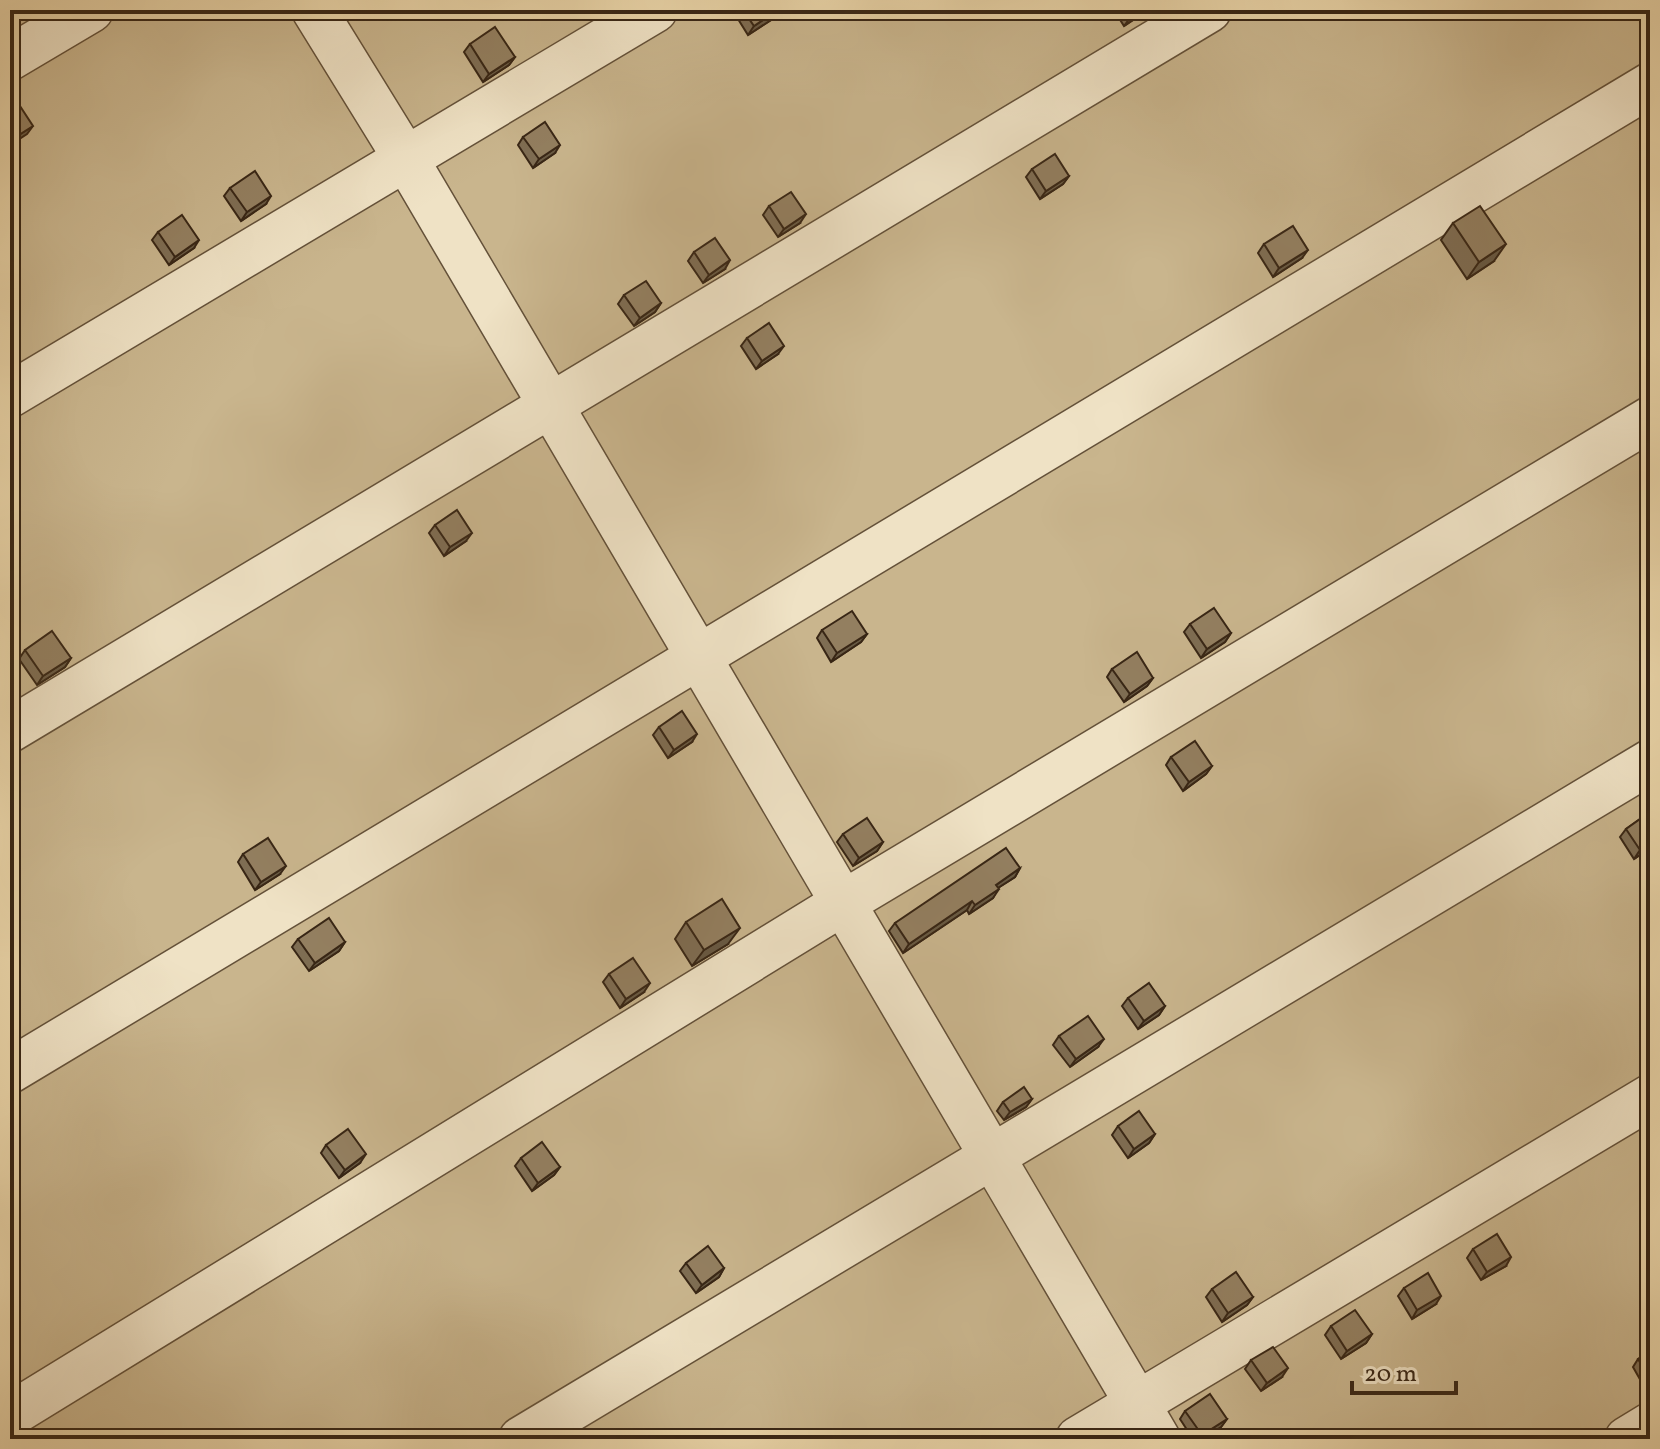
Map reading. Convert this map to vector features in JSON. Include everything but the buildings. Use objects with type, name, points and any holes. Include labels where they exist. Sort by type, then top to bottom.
[{"type":"lane","points":[[10,58],[91,10]]},
{"type":"lane","points":[[314,10],[406,159],[1148,1422]]},
{"type":"lane","points":[[10,395],[655,10]]},
{"type":"lane","points":[[10,730],[1209,10]]},
{"type":"lane","points":[[10,1071],[1650,85]]},
{"type":"lane","points":[[10,1415],[843,903],[1650,419]]},
{"type":"lane","points":[[521,1439],[1650,762]]},
{"type":"lane","points":[[1078,1439],[1148,1422],[1650,1097]]},
{"type":"lane","points":[[1627,1439],[1650,1425]]},
{"type":"shaded area","points":[[10,10],[1650,10],[1650,1439],[10,1439]]}]
